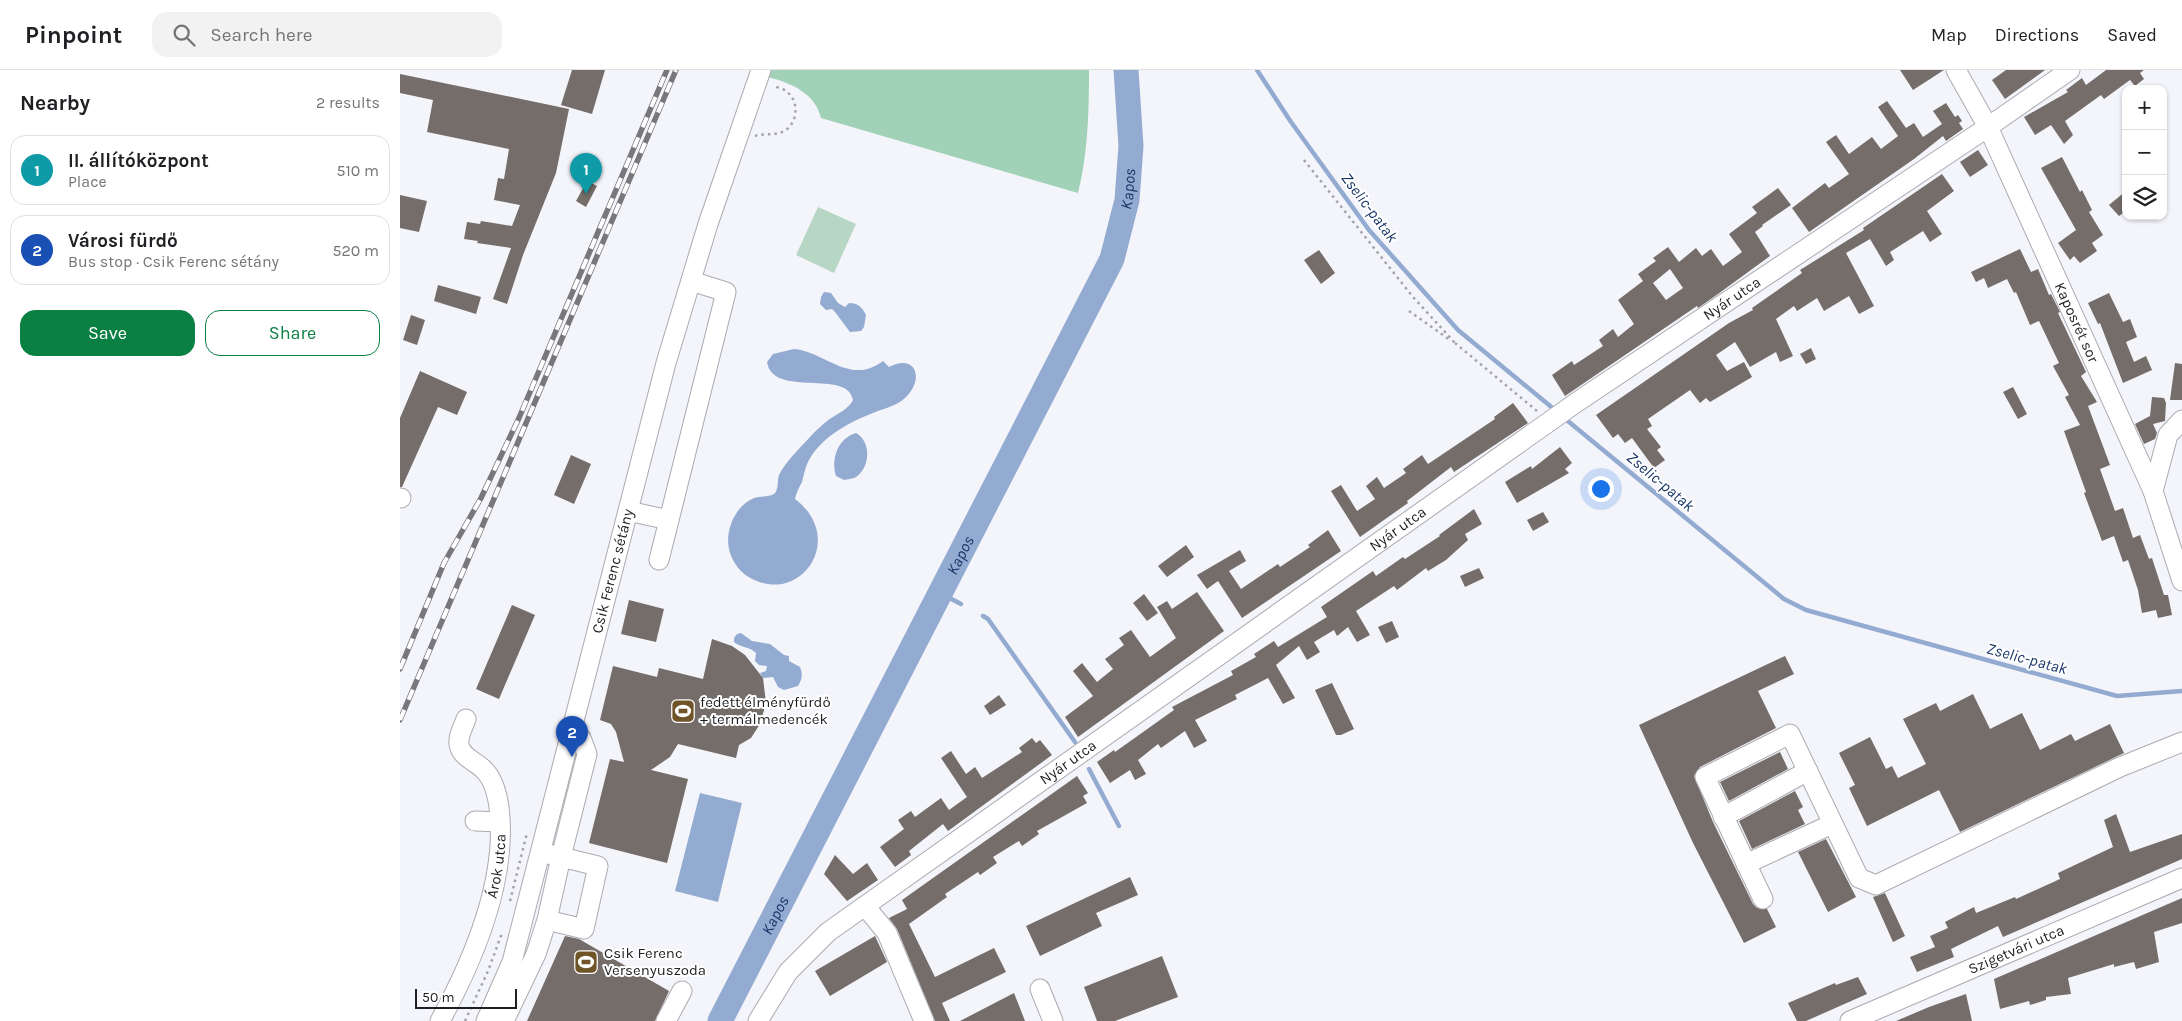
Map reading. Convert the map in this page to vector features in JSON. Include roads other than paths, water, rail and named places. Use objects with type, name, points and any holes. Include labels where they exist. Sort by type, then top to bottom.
[{"type":"street","name":"Kaposrét sor","points":[[1956,70],[1988,128],[2154,491],[2182,581]]},
{"type":"street","name":"Nyár utca","points":[[758,1021],[788,972],[828,932],[1577,402],[1988,128],[2070,70]]},
{"type":"street","name":"Csik Ferenc sétány","points":[[486,1021],[512,962],[666,363],[759,76]]},
{"type":"street","points":[[659,560],[726,292],[691,281]]},
{"type":"street","points":[[2154,491],[2168,435],[2182,420]]},
{"type":"street","points":[[628,511],[669,520]]},
{"type":"street","name":"Árok utca","points":[[442,1020],[471,958],[489,905],[499,853],[497,796],[491,780],[483,769],[464,754],[460,748],[460,734],[466,719]]},
{"type":"street","points":[[504,1021],[536,954],[547,920],[587,754],[581,738],[571,734]]},
{"type":"street","points":[[1763,899],[1705,777],[1790,734],[1859,878],[1876,885],[2120,767],[2182,742]]},
{"type":"street","points":[[1723,817],[1808,771]]},
{"type":"street","points":[[475,821],[499,822]]},
{"type":"street","points":[[1746,864],[1832,824]]},
{"type":"street","points":[[540,852],[598,866],[584,929],[547,920]]},
{"type":"street","name":"Szigetvári utca","points":[[1850,1021],[2182,878]]},
{"type":"street","points":[[865,906],[887,933],[924,1021]]},
{"type":"street","points":[[1040,989],[1053,1021]]},
{"type":"street","points":[[666,1021],[682,990]]},
{"type":"water","points":[[824,292],[831,293],[838,303],[845,307],[849,303],[861,308],[866,315],[864,327],[861,331],[850,332],[832,309],[826,310],[820,304]]},
{"type":"water","points":[[794,349],[806,351],[849,369],[871,368],[883,361],[889,367],[898,363],[905,363],[911,365],[916,375],[912,390],[906,397],[893,406],[843,427],[827,438],[814,452],[806,465],[795,499],[810,515],[817,533],[817,550],[810,565],[799,577],[784,584],[766,584],[747,576],[733,560],[728,542],[733,519],[747,502],[754,498],[775,493],[779,475],[789,460],[816,431],[845,409],[853,400],[848,391],[838,386],[796,382],[782,379],[772,373],[767,362],[773,354]]},
{"type":"water","points":[[856,433],[861,437],[867,448],[867,461],[861,473],[856,477],[844,480],[836,476],[835,457],[837,450],[844,440]]},
{"type":"water","points":[[741,633],[752,641],[770,644],[784,655],[789,656],[789,661],[800,667],[801,670],[802,677],[798,686],[784,690],[778,687],[773,677],[763,678],[760,673],[766,671],[767,666],[759,665],[755,661],[756,653],[734,642],[737,634]]},
{"type":"water","points":[[700,793],[742,803],[718,902],[675,891]]},
{"type":"waterway","name":"Kapos","points":[[720,1021],[1112,259],[1127,200],[1131,146],[1126,70]]},
{"type":"waterway","name":"Zselic-patak","points":[[1257,70],[1291,122],[1369,230],[1458,330],[1555,410]]},
{"type":"waterway","name":"Zselic-patak","points":[[1563,417],[1784,599],[1806,610],[2117,696],[2182,691]]},
{"type":"waterway","points":[[940,593],[961,604]]},
{"type":"waterway","points":[[983,616],[988,619],[1075,742]]},
{"type":"waterway","points":[[1089,769],[1119,826]]},
{"type":"railway","points":[[400,669],[444,563],[481,498],[519,418],[667,70]]},
{"type":"railway","points":[[400,720],[676,70]]},
{"type":"place","name":"II. állítóközpont","points":[[586,194]]},
{"type":"place","name":"fedett élményfürdő + termálmedencék","points":[[683,711]]},
{"type":"place","name":"Városi fürdő","points":[[572,757]]},
{"type":"place","name":"Csik Ferenc Versenyuszoda","points":[[586,962]]}]
